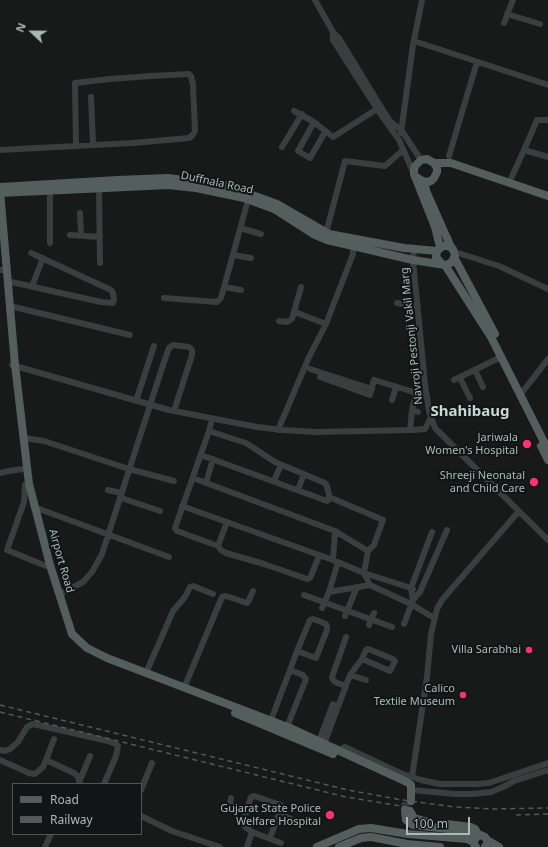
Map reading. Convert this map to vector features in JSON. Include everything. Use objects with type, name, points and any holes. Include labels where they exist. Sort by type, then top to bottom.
[{"type":"main road","points":[[548,196],[451,163],[434,162],[428,159],[421,160],[414,166],[415,175],[434,227],[439,249],[436,257],[439,262],[444,264],[491,337],[548,443]]},
{"type":"main road","points":[[434,162],[436,174]]},
{"type":"main road","points":[[548,201],[450,168],[442,168],[431,181],[426,183],[425,188],[453,252],[495,334],[532,419],[548,450]]},
{"type":"main road","points":[[415,175],[424,182],[431,181]]},
{"type":"main road","points":[[0,187],[168,178],[197,181],[228,186],[277,204],[326,233],[414,250],[439,249],[445,246],[453,252]]},
{"type":"main road","name":"Duffnala Road","points":[[0,192],[168,185],[196,188],[248,200],[274,209],[313,234],[327,240],[413,260],[444,264]]},
{"type":"main road","name":"Airport Road","points":[[0,192],[10,306],[13,365],[25,485],[46,566],[67,636],[85,652],[105,662],[337,752]]},
{"type":"main road","name":"Airport Road","points":[[0,242],[1,270],[29,484],[59,595],[72,634],[87,648],[107,658],[288,727],[322,742],[348,758]]},
{"type":"main road","points":[[444,264],[451,263],[453,252]]},
{"type":"main road","points":[[532,419],[531,428],[548,460]]},
{"type":"main road","points":[[348,758],[407,782],[411,785],[412,790],[409,800],[406,788],[348,758]]},
{"type":"main road","points":[[408,811],[406,820],[414,825],[465,831],[476,843]]},
{"type":"main road","points":[[317,847],[359,829],[371,828],[408,834],[467,839],[476,843]]},
{"type":"main road","points":[[476,843],[485,836],[486,843],[499,847]]},
{"type":"main road","points":[[339,847],[361,838],[371,837],[408,845],[440,847]]},
{"type":"street","points":[[399,140],[402,131],[414,40],[422,0]]},
{"type":"street","points":[[504,22],[512,0]]},
{"type":"street","points":[[318,2],[332,32],[333,40],[377,109],[399,140],[415,175]]},
{"type":"street","points":[[507,14],[540,24]]},
{"type":"street","points":[[332,32],[339,38],[390,121],[402,131],[421,160]]},
{"type":"street","points":[[414,40],[548,85]]},
{"type":"street","points":[[449,156],[477,62]]},
{"type":"street","points":[[0,150],[76,146],[93,144],[133,143],[189,138],[194,135],[195,131],[193,85],[191,76],[189,74],[151,76],[75,83],[76,146]]},
{"type":"street","points":[[91,97],[93,144]]},
{"type":"street","points":[[294,111],[302,114],[314,122],[333,137],[377,109]]},
{"type":"street","points":[[282,147],[302,114]]},
{"type":"street","points":[[509,183],[537,120],[548,120]]},
{"type":"street","points":[[314,122],[298,151],[310,158],[325,132]]},
{"type":"street","points":[[326,233],[345,161],[385,166],[403,150]]},
{"type":"street","points":[[524,150],[548,157]]},
{"type":"street","points":[[99,188],[100,263]]},
{"type":"street","points":[[50,191],[50,242]]},
{"type":"street","points":[[164,298],[217,302],[221,298],[248,200]]},
{"type":"street","points":[[80,213],[81,236]]},
{"type":"street","points":[[240,228],[261,234]]},
{"type":"street","points":[[70,235],[100,237]]},
{"type":"street","points":[[278,430],[309,357],[326,324],[353,254],[353,246]]},
{"type":"street","name":"Navroji Pestonji Vakil Marg","points":[[414,250],[413,260],[427,396],[431,417],[435,428],[548,540]]},
{"type":"street","points":[[453,252],[499,266],[548,289]]},
{"type":"street","points":[[7,281],[101,302],[113,303],[113,293],[111,290],[31,253]]},
{"type":"street","points":[[233,255],[251,258]]},
{"type":"street","points":[[32,286],[43,258]]},
{"type":"street","points":[[279,321],[290,322],[295,312],[301,286]]},
{"type":"street","points":[[224,287],[241,290]]},
{"type":"street","points":[[397,303],[418,307]]},
{"type":"street","points":[[10,306],[130,335]]},
{"type":"street","points":[[295,312],[326,324]]},
{"type":"street","points":[[59,595],[83,582],[92,572],[102,554],[169,348],[173,345],[189,347],[192,350],[192,356],[174,411]]},
{"type":"street","points":[[136,401],[154,346]]},
{"type":"street","points":[[470,398],[457,379],[501,357]]},
{"type":"street","points":[[522,394],[548,359]]},
{"type":"street","points":[[13,365],[174,411],[278,430],[315,432],[425,429],[441,435]]},
{"type":"street","points":[[310,369],[372,389]]},
{"type":"street","points":[[475,370],[483,387]]},
{"type":"street","points":[[320,377],[370,395],[374,380],[427,396]]},
{"type":"street","points":[[392,400],[396,387]]},
{"type":"street","points":[[410,430],[415,411],[415,397]]},
{"type":"street","points":[[425,429],[431,417]]},
{"type":"street","points":[[212,418],[201,455],[175,528],[177,531],[218,546],[226,553],[307,579],[310,578],[319,556]]},
{"type":"street","points":[[201,455],[327,501],[330,499],[326,484],[281,464],[246,443],[209,431]]},
{"type":"street","points":[[24,438],[44,442],[129,469],[174,481]]},
{"type":"street","points":[[206,483],[213,460]]},
{"type":"street","points":[[274,482],[281,464]]},
{"type":"street","points":[[0,473],[9,470],[23,469]]},
{"type":"street","points":[[298,490],[304,474]]},
{"type":"street","points":[[193,478],[335,531],[368,551]]},
{"type":"street","points":[[7,550],[24,502],[25,485]]},
{"type":"street","points":[[108,490],[160,511]]},
{"type":"street","points":[[329,497],[383,520],[374,545],[368,551],[364,573],[370,585]]},
{"type":"street","points":[[34,506],[169,557]]},
{"type":"street","points":[[182,506],[420,592]]},
{"type":"street","points":[[412,777],[434,618],[437,609],[442,600],[519,511]]},
{"type":"street","points":[[218,546],[226,522]]},
{"type":"street","points":[[404,624],[412,602],[420,592],[447,530]]},
{"type":"street","points":[[322,605],[329,592],[335,561],[335,531]]},
{"type":"street","points":[[412,602],[411,588],[432,532]]},
{"type":"street","points":[[0,551],[7,550],[46,566]]},
{"type":"street","points":[[329,592],[370,585],[412,602],[434,618]]},
{"type":"street","points":[[146,673],[173,610],[185,597],[190,587],[193,586],[213,594]]},
{"type":"street","points":[[346,614],[357,587]]},
{"type":"street","points":[[184,688],[222,597],[226,596],[247,603],[253,591]]},
{"type":"street","points":[[304,595],[322,605],[346,614],[392,627]]},
{"type":"street","points":[[370,622],[374,613]]},
{"type":"street","points":[[271,720],[297,651],[312,619],[326,624],[327,630],[316,658],[297,651]]},
{"type":"street","points":[[346,637],[332,680],[346,686]]},
{"type":"street","points":[[322,742],[350,675],[362,660],[367,649],[394,659],[395,662],[390,671],[362,660]]},
{"type":"street","points":[[288,727],[306,678],[290,670]]},
{"type":"street","points":[[350,675],[366,680]]},
{"type":"street","points":[[288,727],[302,697]]},
{"type":"street","points":[[322,742],[333,704]]},
{"type":"street","points":[[0,750],[5,752],[10,749],[18,742],[28,728],[34,724],[108,741],[118,746],[116,756],[104,783]]},
{"type":"street","points":[[0,760],[35,774],[43,767],[54,739]]},
{"type":"street","points":[[337,752],[345,747],[412,777],[440,784],[476,784],[498,780],[548,763]]},
{"type":"street","points":[[80,782],[90,756]]},
{"type":"street","points":[[46,760],[74,773],[80,782]]},
{"type":"street","points":[[142,788],[152,763]]},
{"type":"street","points":[[412,790],[438,793],[472,794],[491,792],[514,781],[548,770]]},
{"type":"street","points":[[498,780],[501,788]]},
{"type":"street","points":[[270,838],[282,808],[281,805],[254,796],[251,797],[246,809],[243,824],[252,832],[281,843]]},
{"type":"street","points":[[231,798],[230,804],[236,808],[246,809]]},
{"type":"street","points":[[279,814],[291,819]]},
{"type":"street","points":[[142,816],[172,831],[220,847]]},
{"type":"street","points":[[247,847],[252,832]]},
{"type":"street","points":[[45,847],[51,835]]},
{"type":"tunnel","points":[[405,810],[406,800]]},
{"type":"railway","points":[[0,705],[348,790],[402,800],[455,807],[494,809],[548,808]]},
{"type":"railway","points":[[0,712],[346,797],[401,806]]},
{"type":"railway","points":[[516,815],[548,814]]},
{"type":"place","name":"Jariwala Women's Hospital","points":[[527,444]]},
{"type":"place","name":"Shreeji Neonatal and Child Care","points":[[534,482]]},
{"type":"place","name":"Villa Sarabhai","points":[[529,650]]},
{"type":"place","name":"Calico Textile Museum","points":[[463,695]]},
{"type":"place","name":"Gujarat State Police Welfare Hospital","points":[[330,815]]},
{"type":"district","name":"Shahibaug","points":[[470,412]]}]
